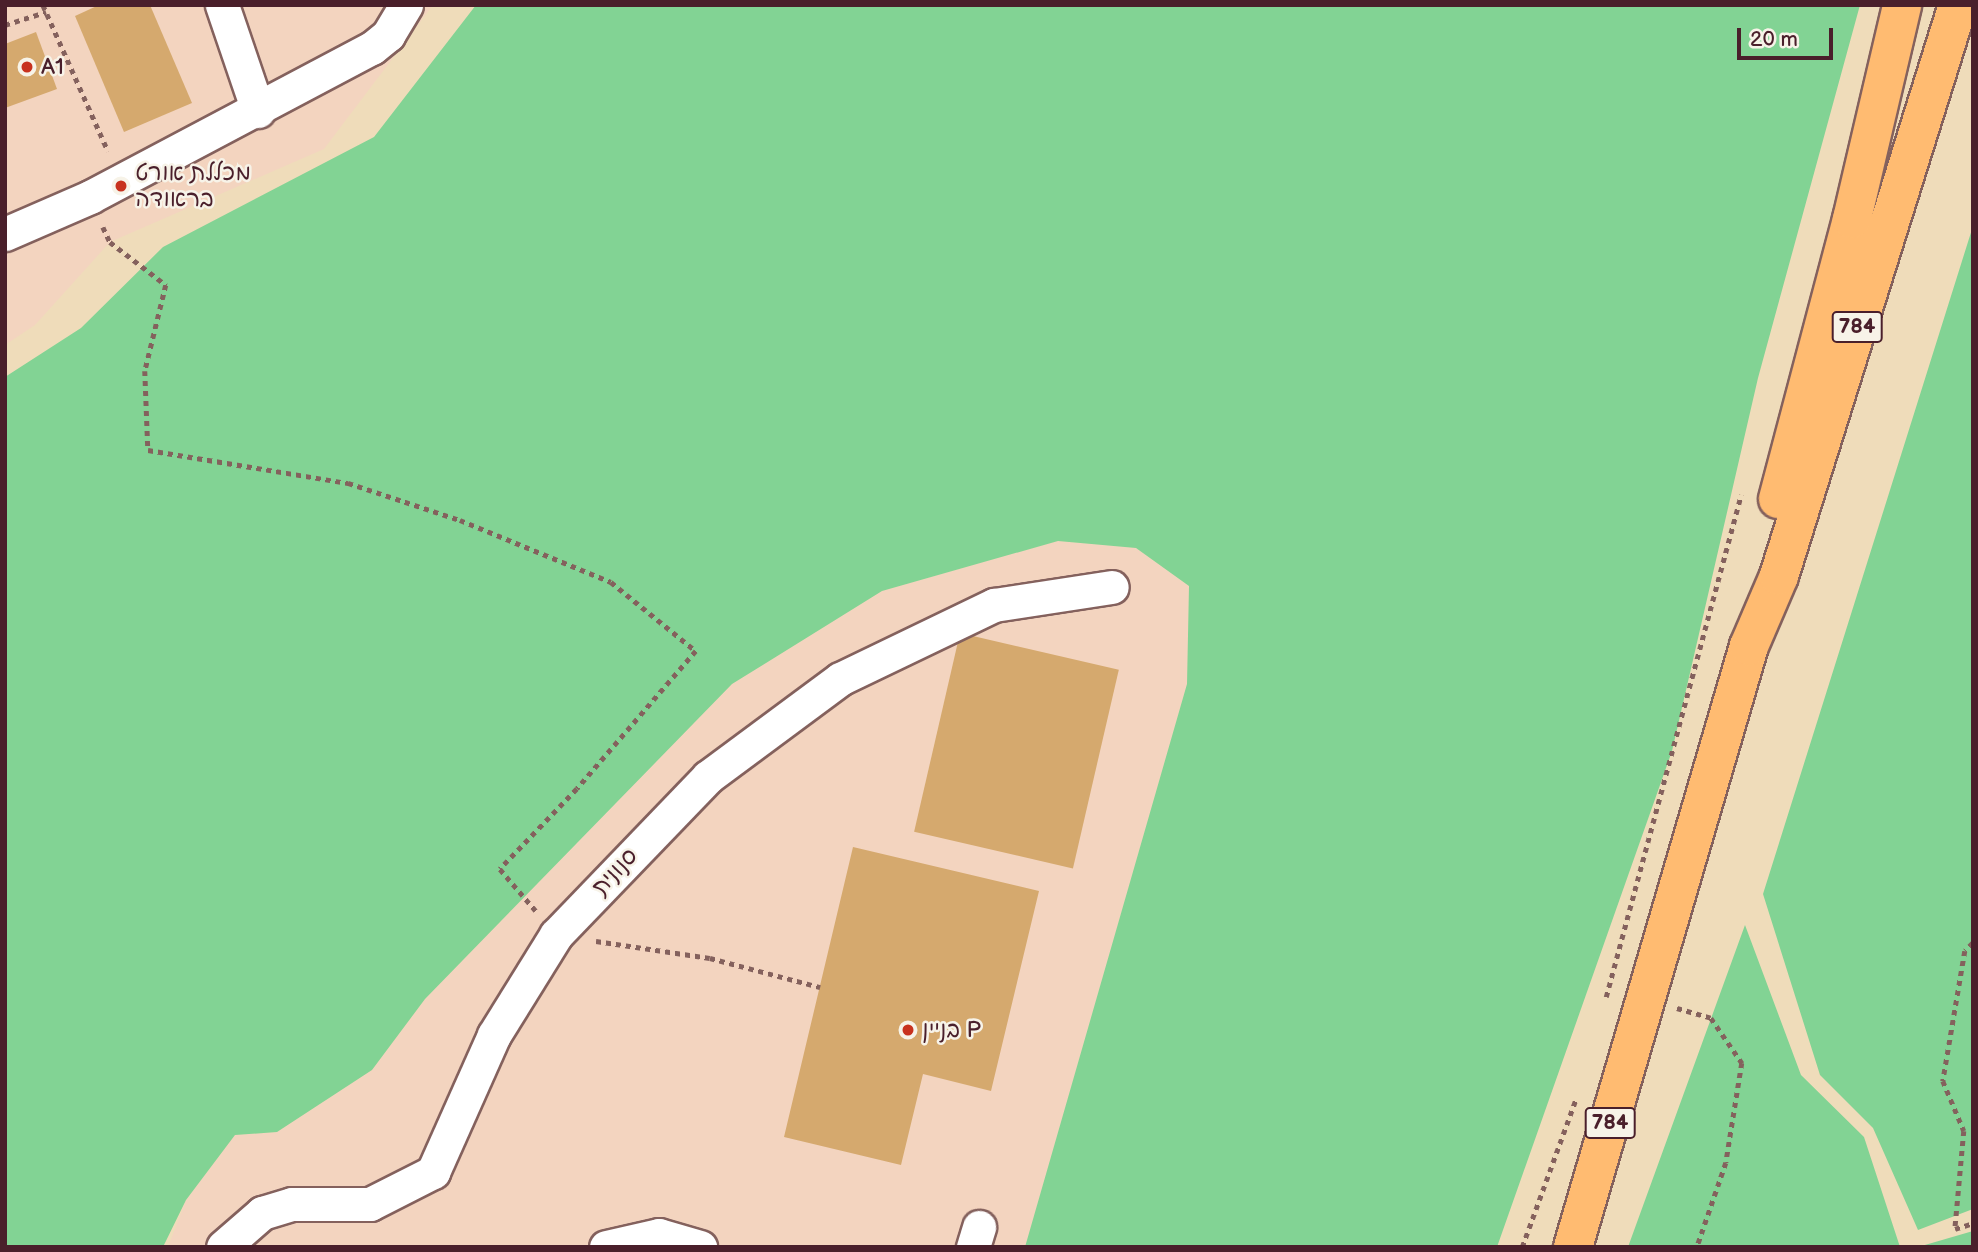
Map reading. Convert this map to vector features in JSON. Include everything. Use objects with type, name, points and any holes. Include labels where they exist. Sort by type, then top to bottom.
[{"type":"main road","points":[[1749,646],[1758,572],[1852,219],[1902,5]]},
{"type":"main road","name":"784","points":[[1573,1247],[1749,646],[1779,576],[1958,5]]},
{"type":"street","points":[[222,5],[258,111]]},
{"type":"street","points":[[5,234],[90,197],[258,111],[372,48],[388,35],[406,5]]},
{"type":"street","name":"סנונית","points":[[223,1247],[262,1213],[292,1204],[370,1205],[433,1172],[494,1035],[556,935],[708,777],[840,679],[994,605],[1112,587]]},
{"type":"street","points":[[606,1247],[659,1235],[700,1247]]},
{"type":"path","points":[[43,5],[122,180]]},
{"type":"path","points":[[5,25],[46,12]]},
{"type":"path","points":[[90,197],[110,242],[166,285],[145,371],[148,450],[348,483],[460,520],[611,582],[696,651],[578,789],[500,869],[556,935],[710,958],[820,987]]},
{"type":"path","points":[[1603,1008],[1743,489]]},
{"type":"path","points":[[1973,943],[1965,951],[1943,1081],[1964,1131],[1955,1229],[1973,1223]]},
{"type":"path","points":[[1646,998],[1711,1018],[1742,1063],[1726,1163],[1697,1247]]},
{"type":"path","points":[[1522,1247],[1581,1087]]},
{"type":"shaded area","name":"מכללת אורט בראודה","points":[[5,5],[433,5],[324,149],[110,242],[35,325],[5,345]]},
{"type":"shaded area","points":[[1058,541],[1136,548],[1189,586],[1187,684],[1025,1247],[168,1247],[186,1200],[235,1135],[277,1132],[372,1070],[425,999],[732,684],[882,591]]},
{"type":"green space","points":[[476,5],[1860,5],[1758,378],[1672,751],[1497,1247],[1025,1247],[1187,684],[1189,586],[1136,548],[1058,541],[882,591],[732,684],[425,999],[372,1070],[277,1132],[235,1135],[186,1200],[163,1247],[5,1247],[5,377],[81,328],[163,247],[374,137]]},
{"type":"green space","points":[[1973,226],[1973,1209],[1918,1230],[1873,1128],[1820,1075],[1763,894]]},
{"type":"green space","points":[[1745,925],[1801,1075],[1864,1137],[1900,1247],[1628,1247]]},
{"type":"green space","points":[[1973,1231],[1973,1247],[1918,1247]]},
{"type":"building","points":[[99,5],[150,5],[192,103],[124,132],[75,16]]},
{"type":"building","name":"A1","points":[[36,32],[57,89],[5,108],[5,44]]},
{"type":"building","points":[[960,633],[1119,670],[1073,868],[914,832]]},
{"type":"building","name":"בניין P","points":[[853,847],[1039,891],[991,1091],[923,1074],[901,1165],[784,1137]]},
{"type":"place","name":"A1","points":[[27,67]]},
{"type":"place","name":"מכללת אורט בראודה","points":[[121,186]]},
{"type":"place","name":"בניין P","points":[[908,1030]]}]
